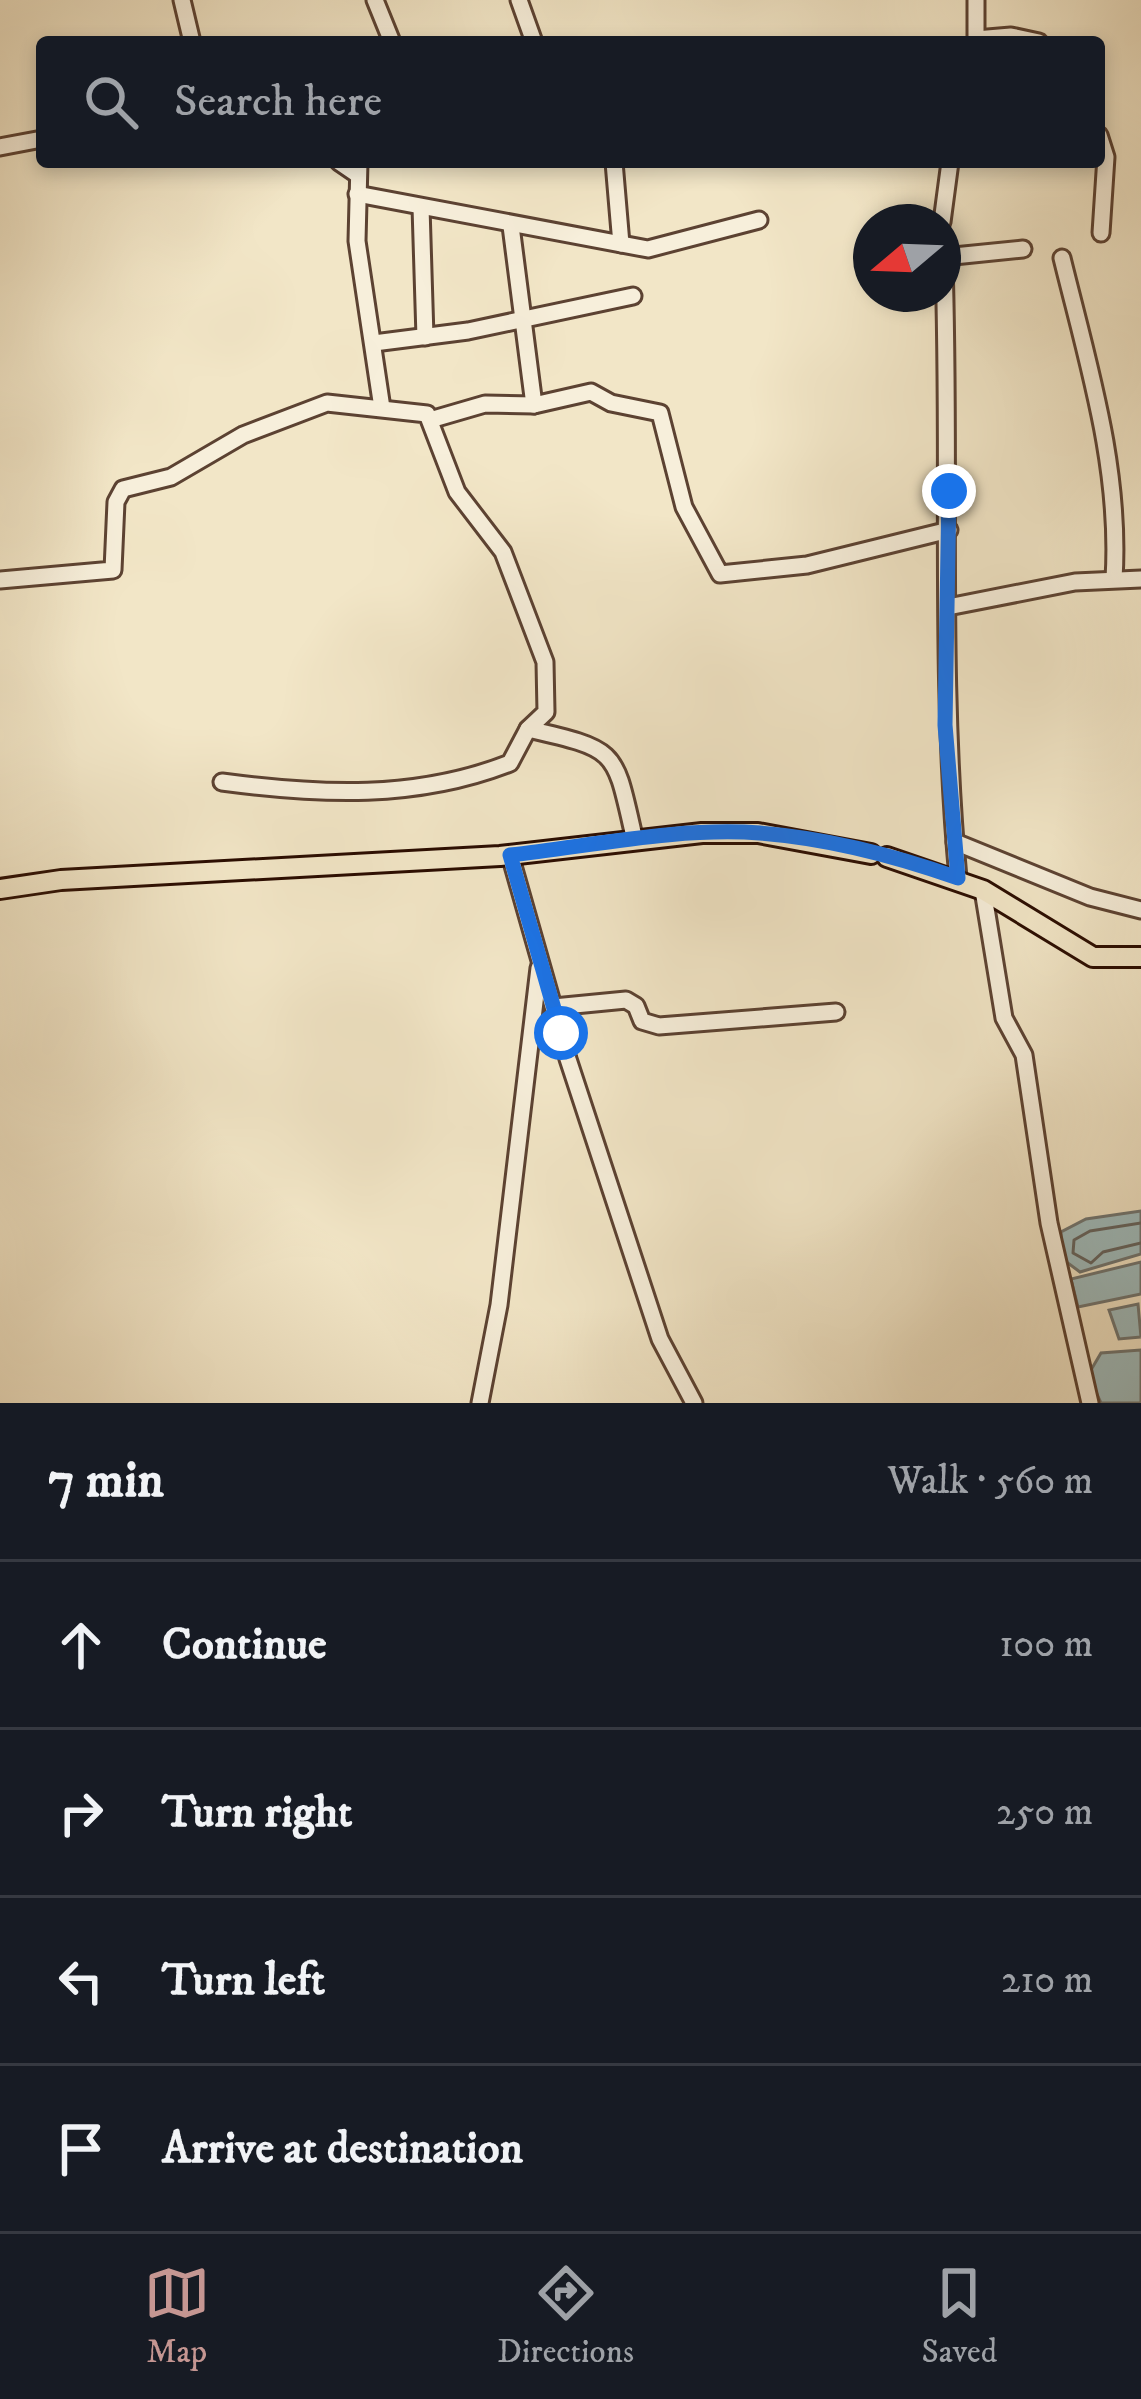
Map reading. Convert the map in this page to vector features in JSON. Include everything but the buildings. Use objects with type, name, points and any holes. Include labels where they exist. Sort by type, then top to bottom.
[{"type":"main road","points":[[0,889],[510,855],[758,832],[879,855],[958,878],[1093,956],[1141,957]]},
{"type":"street","points":[[182,0],[191,36]]},
{"type":"street","points":[[374,0],[389,36]]},
{"type":"street","points":[[518,0],[532,36]]},
{"type":"street","points":[[976,0],[976,36]]},
{"type":"street","points":[[0,147],[36,140]]},
{"type":"street","points":[[1101,232],[1105,154]]},
{"type":"street","points":[[358,168],[357,241],[382,408]]},
{"type":"street","points":[[615,168],[621,244]]},
{"type":"street","points":[[945,204],[949,168]]},
{"type":"street","points":[[357,194],[511,226],[663,248],[759,220]]},
{"type":"street","points":[[421,208],[425,337]]},
{"type":"street","points":[[511,226],[534,405]]},
{"type":"street","points":[[961,255],[1023,249]]},
{"type":"street","points":[[1062,258],[1107,442],[1116,516],[1114,579]]},
{"type":"street","points":[[374,343],[520,321],[633,296]]},
{"type":"street","points":[[948,312],[945,725],[958,878]]},
{"type":"street","points":[[430,420],[485,404],[534,405],[591,392],[617,405],[660,412],[684,507],[720,574],[846,556],[950,530]]},
{"type":"street","points":[[0,580],[103,575],[117,565],[116,502],[123,489],[171,477],[243,435],[310,408],[340,402],[423,410],[457,493],[503,553],[544,662],[550,691],[546,712],[528,729],[510,763],[432,783],[365,794],[316,794],[222,782]]},
{"type":"street","points":[[948,608],[1114,579],[1141,579]]},
{"type":"street","points":[[528,729],[591,744],[609,755],[619,772],[634,841]]},
{"type":"street","points":[[955,842],[1090,897],[1141,910]]},
{"type":"street","points":[[510,855],[665,1355],[694,1403]]},
{"type":"street","points":[[983,890],[1004,1018],[1024,1055],[1049,1223],[1090,1403]]},
{"type":"street","points":[[480,1403],[496,1323],[540,959]]},
{"type":"street","points":[[554,1007],[626,1000],[636,1006],[642,1021],[659,1026],[836,1012]]},
{"type":"water","points":[[1141,1211],[1141,1254],[1080,1272],[1061,1258],[1061,1232],[1086,1219]]},
{"type":"water","points":[[1141,1262],[1141,1294],[1078,1307],[1071,1279]]},
{"type":"water","points":[[1138,1304],[1141,1337],[1119,1339],[1109,1310]]},
{"type":"water","points":[[1141,1350],[1141,1403],[1101,1403],[1088,1375],[1101,1353]]},
{"type":"route","points":[[561,1033],[510,855],[702,833],[758,832],[904,861],[958,878],[945,725],[949,491]]}]
